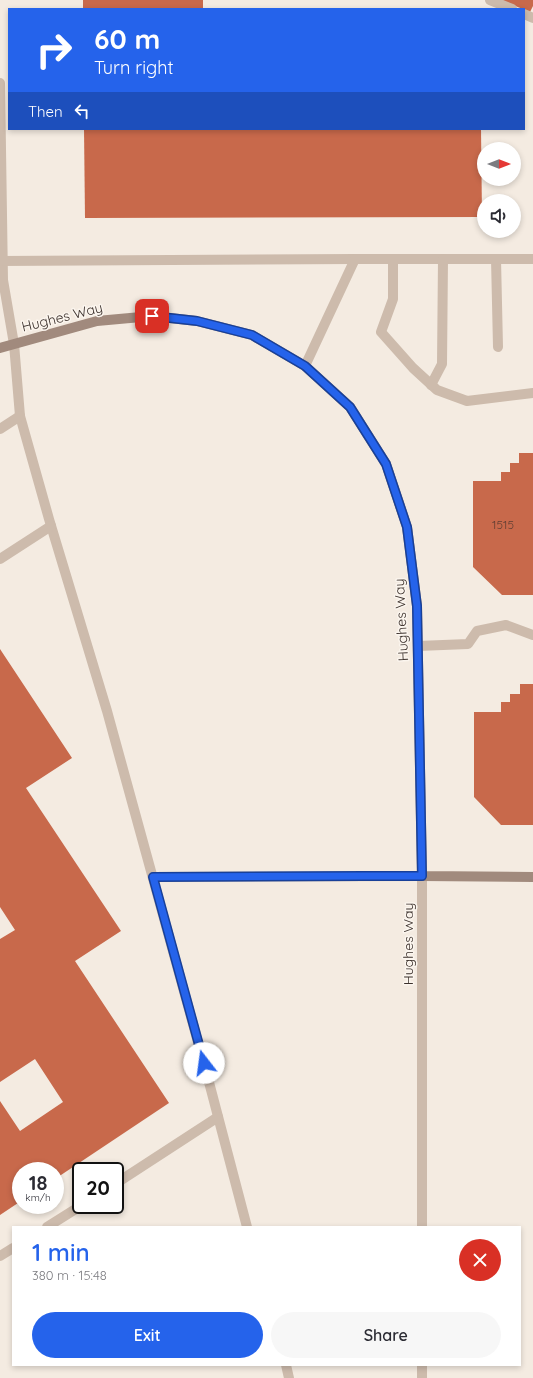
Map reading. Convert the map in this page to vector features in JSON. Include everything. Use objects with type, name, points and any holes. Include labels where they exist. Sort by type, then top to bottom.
[{"type":"street","points":[[490,0],[510,8]]},
{"type":"street","points":[[0,83],[1,262],[14,344],[20,416],[51,526],[107,711],[247,1226]]},
{"type":"street","points":[[496,259],[498,347]]},
{"type":"street","points":[[1,262],[533,259]]},
{"type":"street","points":[[305,366],[355,260]]},
{"type":"street","points":[[393,260],[393,299],[381,332],[413,368],[437,390],[467,401],[533,393]]},
{"type":"street","points":[[431,384],[442,364],[443,260]]},
{"type":"street","name":"Hughes Way","points":[[0,348],[97,321],[152,316],[197,321],[252,335],[305,366],[350,407],[386,464],[407,527],[417,606],[422,876],[422,1226]]},
{"type":"street","points":[[0,429],[20,416]]},
{"type":"street","points":[[0,559],[51,526]]},
{"type":"street","points":[[418,646],[468,644],[476,631],[506,625],[533,635]]},
{"type":"street","points":[[153,877],[533,877]]},
{"type":"street","points":[[124,1178],[218,1117]]},
{"type":"street","points":[[49,1226],[72,1211]]},
{"type":"street","points":[[0,1256],[12,1249]]},
{"type":"street","points":[[286,1366],[289,1378]]},
{"type":"street","points":[[422,1366],[422,1378]]},
{"type":"building","points":[[83,0],[203,0],[203,8],[83,8]]},
{"type":"building","points":[[501,0],[533,0],[533,6],[530,12],[525,10],[525,8],[520,8]]},
{"type":"building","points":[[84,130],[481,130],[481,142],[477,142],[477,186],[482,186],[482,194],[477,194],[477,217],[85,218]]},
{"type":"building","points":[[519,453],[533,453],[533,595],[502,595],[473,567],[473,481],[501,481],[501,472],[510,472],[510,463],[519,463]]},
{"type":"building","points":[[0,649],[72,758],[26,788],[121,931],[75,961],[169,1103],[80,1162],[72,1162],[72,1168],[64,1173],[64,1162],[12,1162],[12,1207],[0,1215],[0,1101],[20,1131],[63,1102],[35,1059],[0,1082],[0,939],[15,930],[0,907]]},
{"type":"building","points":[[520,684],[533,684],[533,825],[501,825],[474,797],[474,712],[501,712],[501,702],[510,702],[510,694],[520,694]]},
{"type":"route","points":[[152,316],[197,321],[252,335],[305,366],[350,407],[386,464],[407,527],[417,606],[422,876],[153,877],[204,1063]]}]
